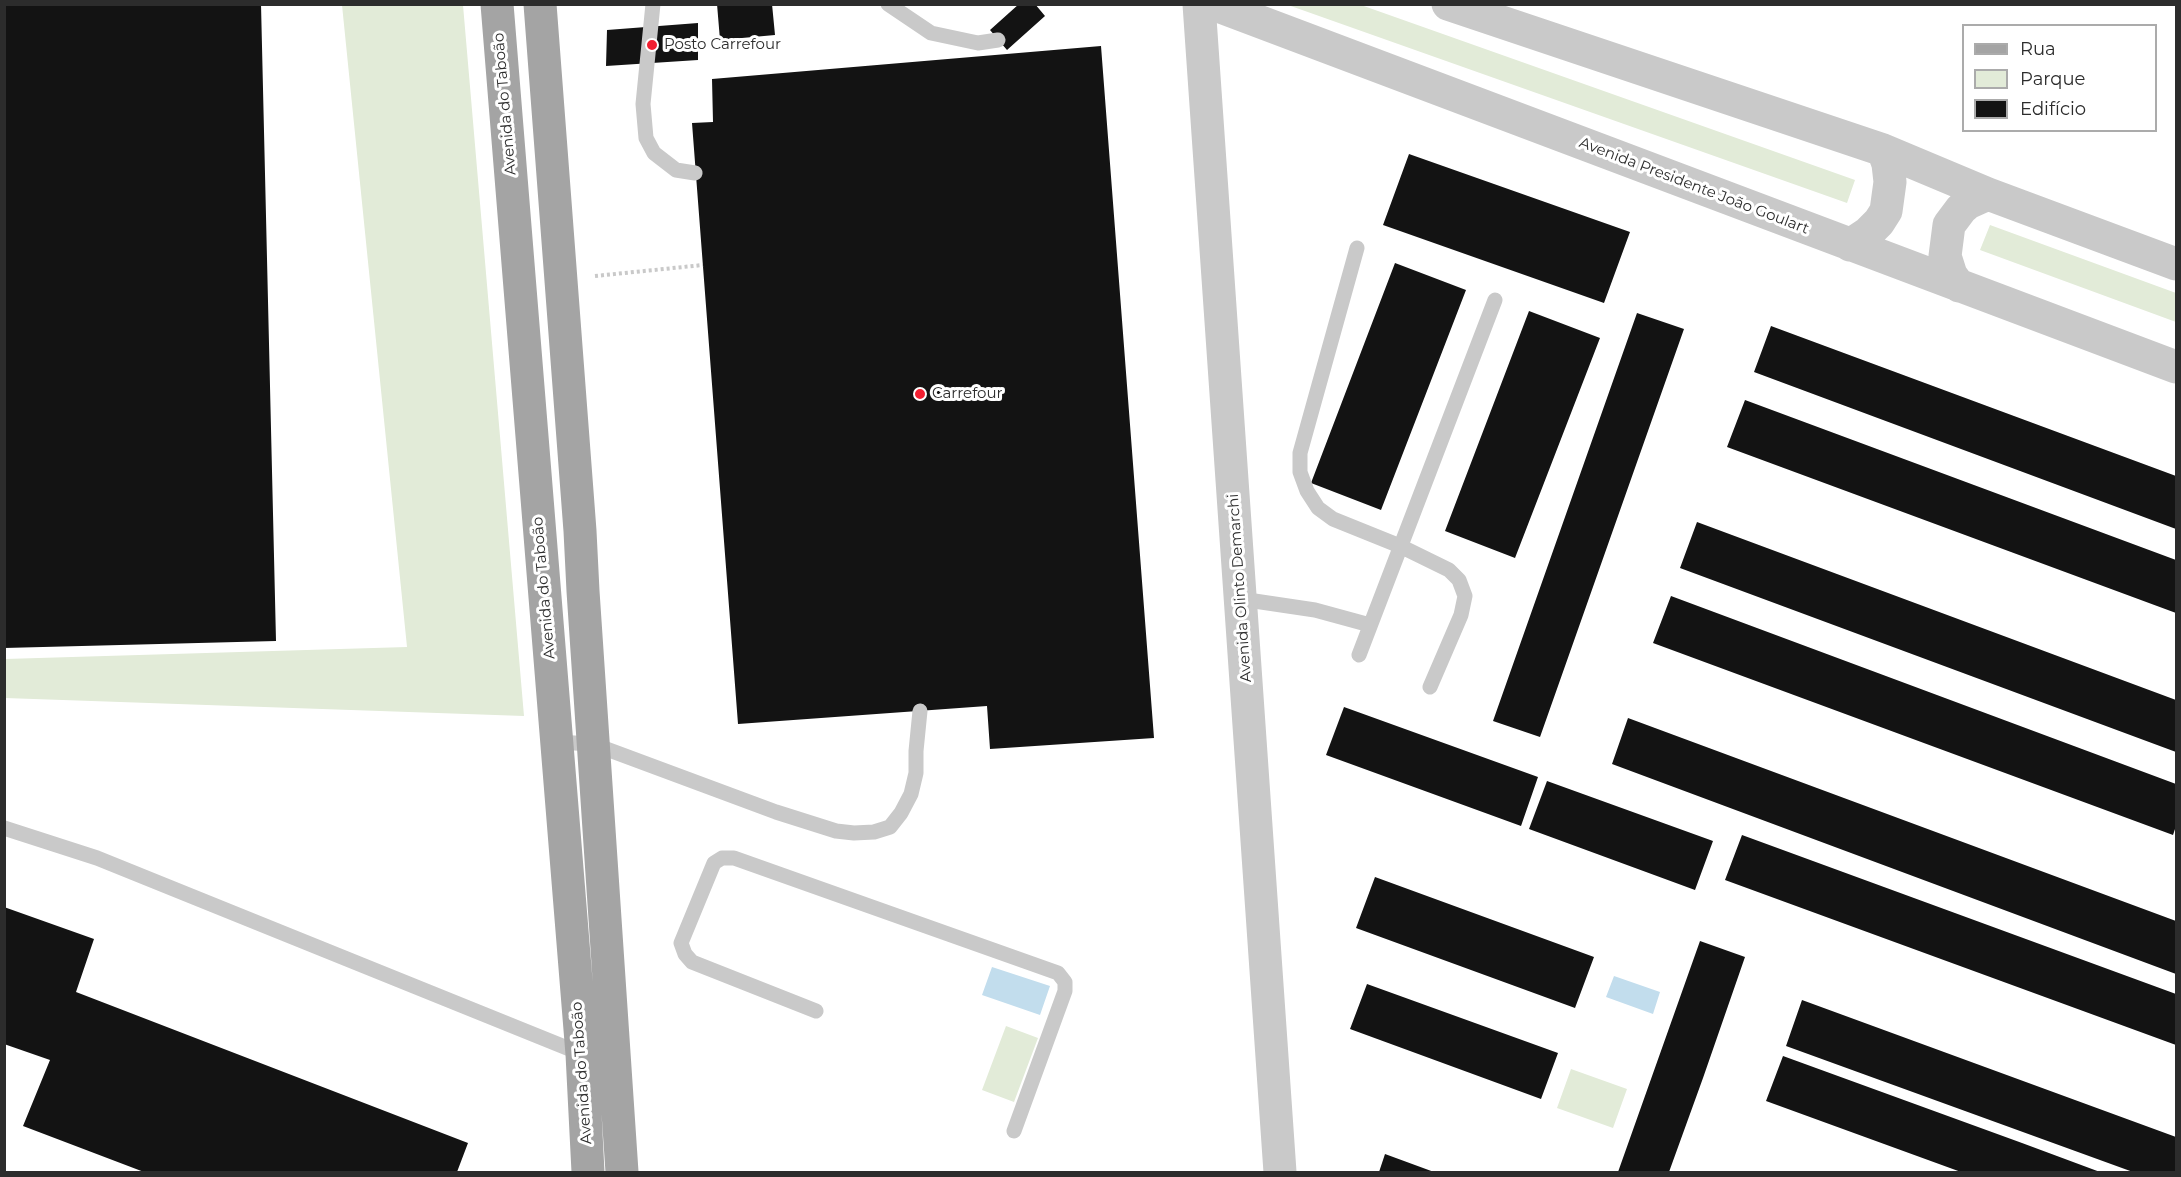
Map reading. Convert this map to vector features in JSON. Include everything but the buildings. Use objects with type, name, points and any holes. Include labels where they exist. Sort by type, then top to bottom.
[{"type":"main road","name":"Avenida do Taboão","points":[[497,4],[582,1054],[588,1173]]},
{"type":"main road","points":[[540,4],[580,531],[622,1173]]},
{"type":"street","name":"Avenida Olinto Demarchi","points":[[1199,4],[1280,1173]]},
{"type":"street","name":"Avenida Presidente João Goulart","points":[[1213,4],[2176,367]]},
{"type":"street","points":[[1448,4],[1883,150],[1988,194],[2176,264]]},
{"type":"street","points":[[1850,245],[1874,228],[1886,211],[1890,182],[1888,164],[1883,150]]},
{"type":"street","points":[[1959,286],[1951,275],[1945,256],[1949,225],[1968,203],[1988,194]]},
{"type":"lane","points":[[653,4],[643,104],[646,138],[654,153],[676,170],[695,173]]},
{"type":"lane","points":[[888,4],[931,33],[978,43],[998,40]]},
{"type":"lane","points":[[1357,248],[1300,453],[1300,472],[1307,491],[1318,508],[1333,519],[1400,546],[1449,570],[1459,580],[1465,596],[1461,615],[1430,687]]},
{"type":"lane","points":[[1359,655],[1495,300]]},
{"type":"lane","points":[[1241,599],[1315,610],[1370,625]]},
{"type":"lane","points":[[556,742],[593,744],[836,831],[874,832],[890,827],[911,794],[916,773],[920,711]]},
{"type":"lane","points":[[4,828],[97,858],[582,1054]]},
{"type":"lane","points":[[816,1011],[692,962],[685,954],[681,943],[714,863],[722,858],[734,858],[1058,973],[1065,981],[1065,991],[1014,1131]]},
{"type":"path","points":[[561,279],[703,265]]},
{"type":"green space","points":[[342,5],[463,5],[524,716],[5,698],[5,659],[407,647]]},
{"type":"green space","points":[[1288,5],[1361,5],[1855,180],[1847,203]]},
{"type":"green space","points":[[1990,225],[2176,293],[2176,322],[1980,250]]},
{"type":"green space","points":[[1006,1026],[1038,1038],[1014,1102],[982,1090]]},
{"type":"green space","points":[[1571,1069],[1627,1089],[1613,1128],[1557,1108]]},
{"type":"water","points":[[992,967],[1050,986],[1040,1015],[982,995]]},
{"type":"water","points":[[1614,976],[1660,992],[1653,1014],[1606,997]]},
{"type":"place","name":"Posto Carrefour","points":[[652,45]]},
{"type":"place","name":"Carrefour","points":[[920,394]]}]
